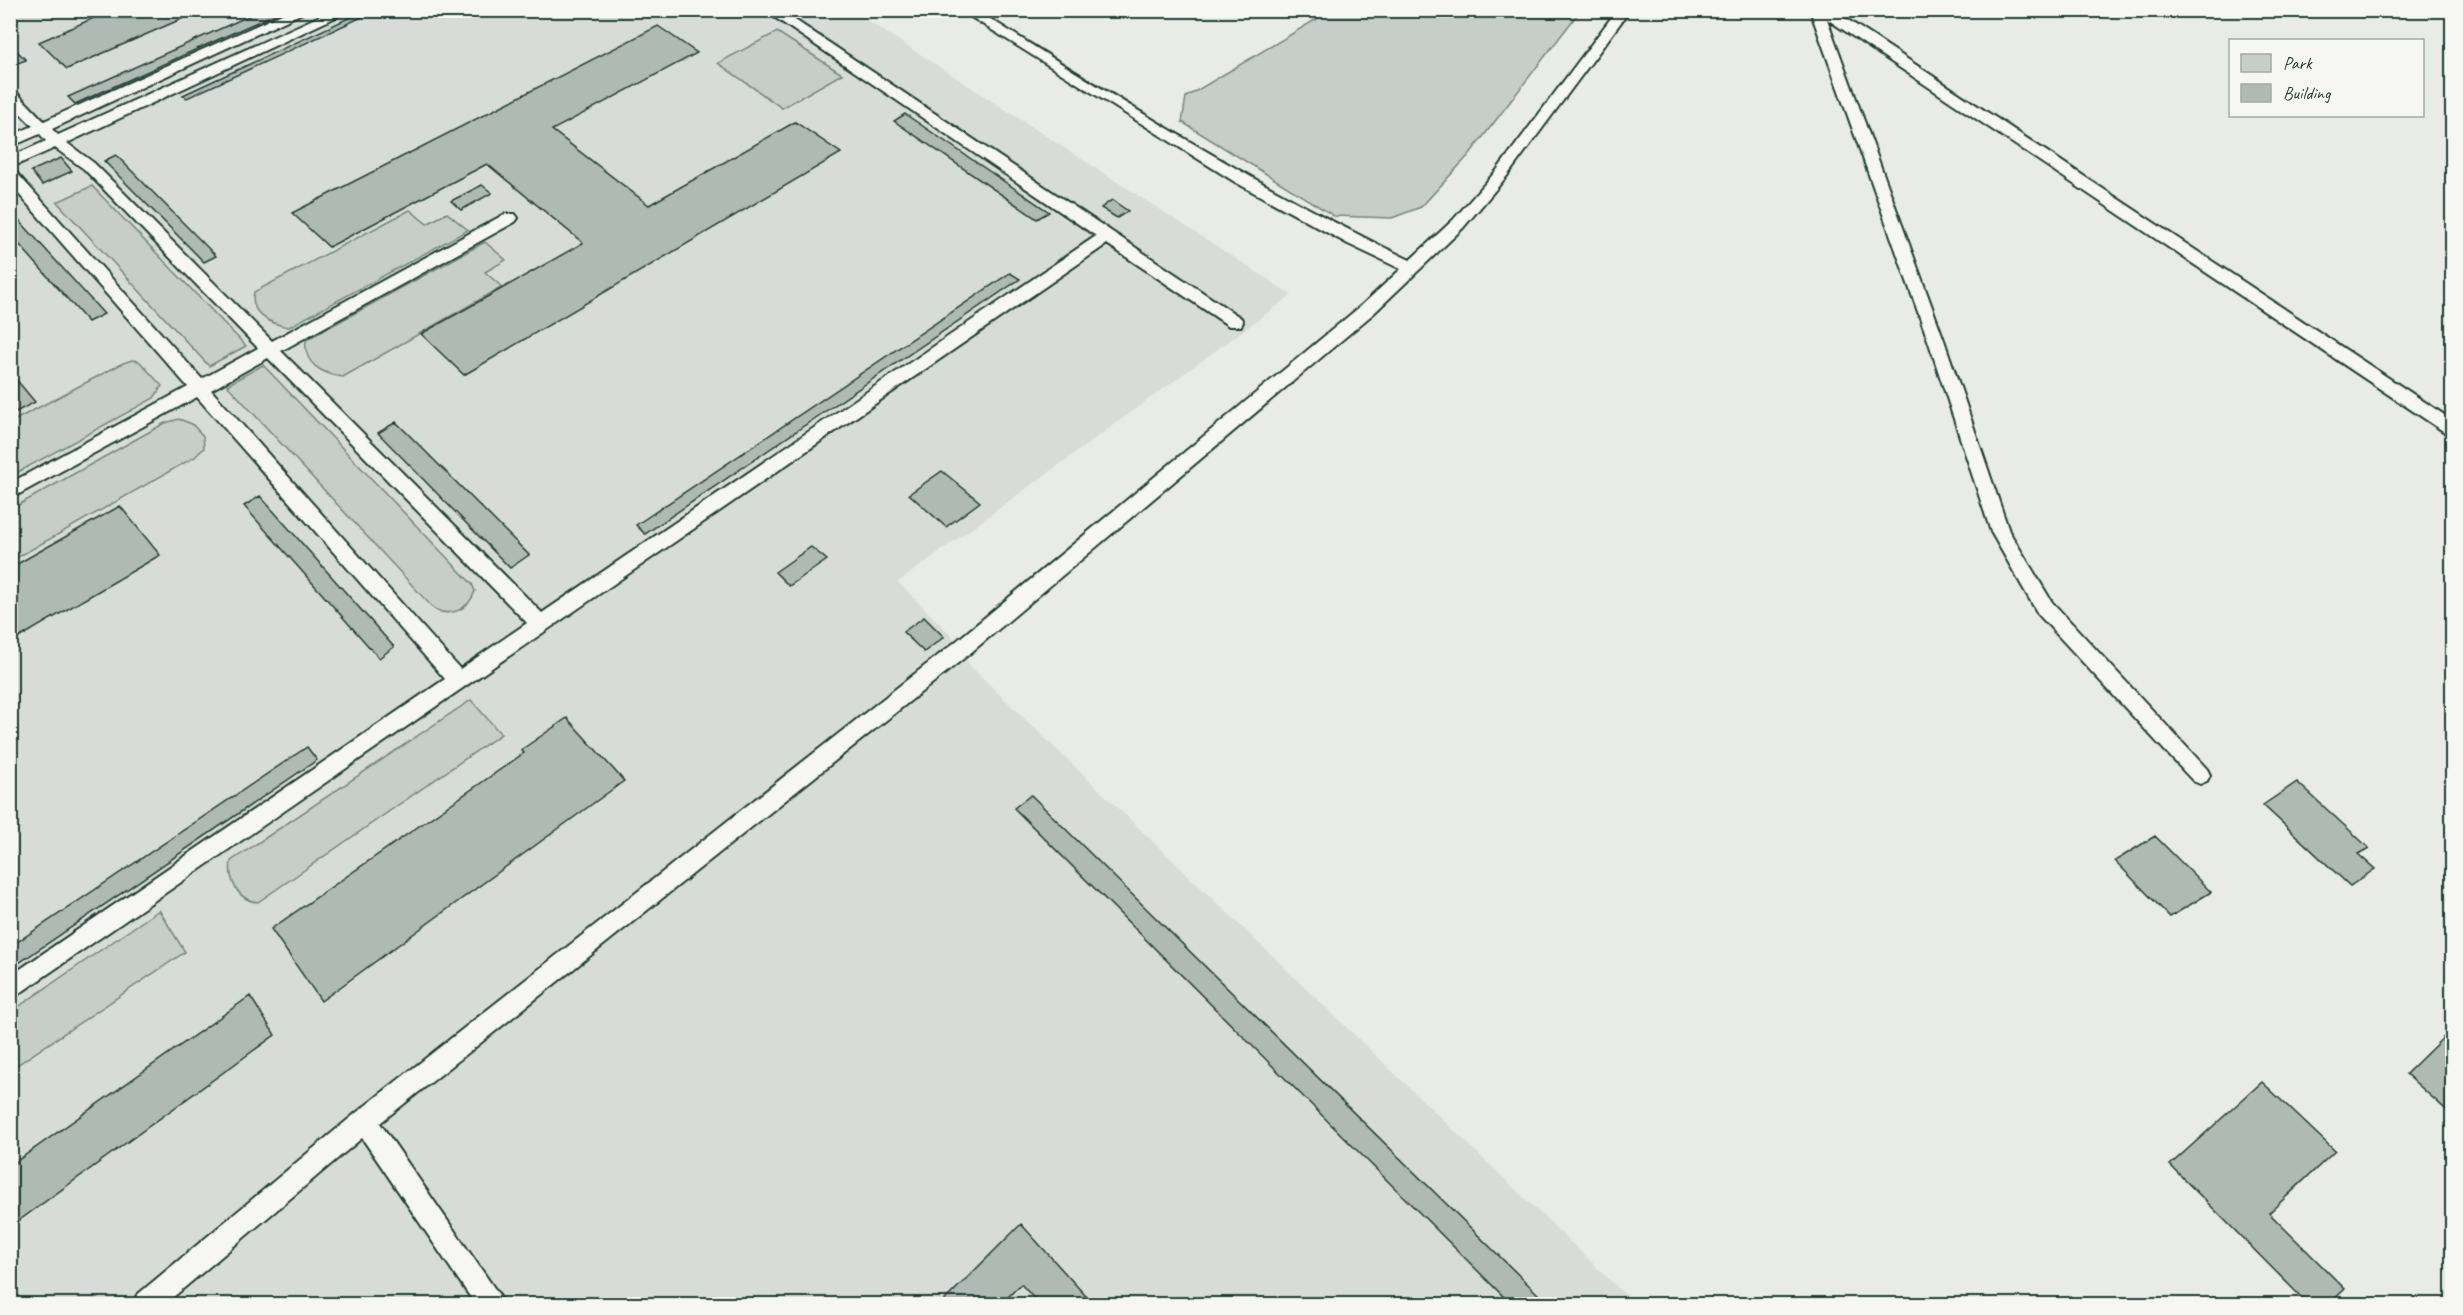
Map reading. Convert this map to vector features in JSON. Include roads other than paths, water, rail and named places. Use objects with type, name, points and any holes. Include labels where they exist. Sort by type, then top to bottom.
[{"type":"lane","points":[[10,142],[303,10]]},
{"type":"lane","points":[[10,163],[345,10]]},
{"type":"lane","points":[[770,10],[1235,322]]},
{"type":"lane","points":[[966,10],[1258,189],[1347,239],[1412,268]]},
{"type":"lane","points":[[146,1305],[364,1121],[961,649],[1368,309],[1458,224],[1502,173],[1624,10]]},
{"type":"lane","points":[[1817,10],[1936,340],[2000,532],[2045,608],[2200,775]]},
{"type":"lane","points":[[1823,10],[2452,428]]},
{"type":"lane","points":[[10,94],[56,142],[89,166],[540,624]]},
{"type":"lane","points":[[10,174],[459,681]]},
{"type":"lane","points":[[10,492],[510,218]]},
{"type":"lane","points":[[10,989],[1107,236]]},
{"type":"lane","points":[[364,1121],[490,1305]]}]
